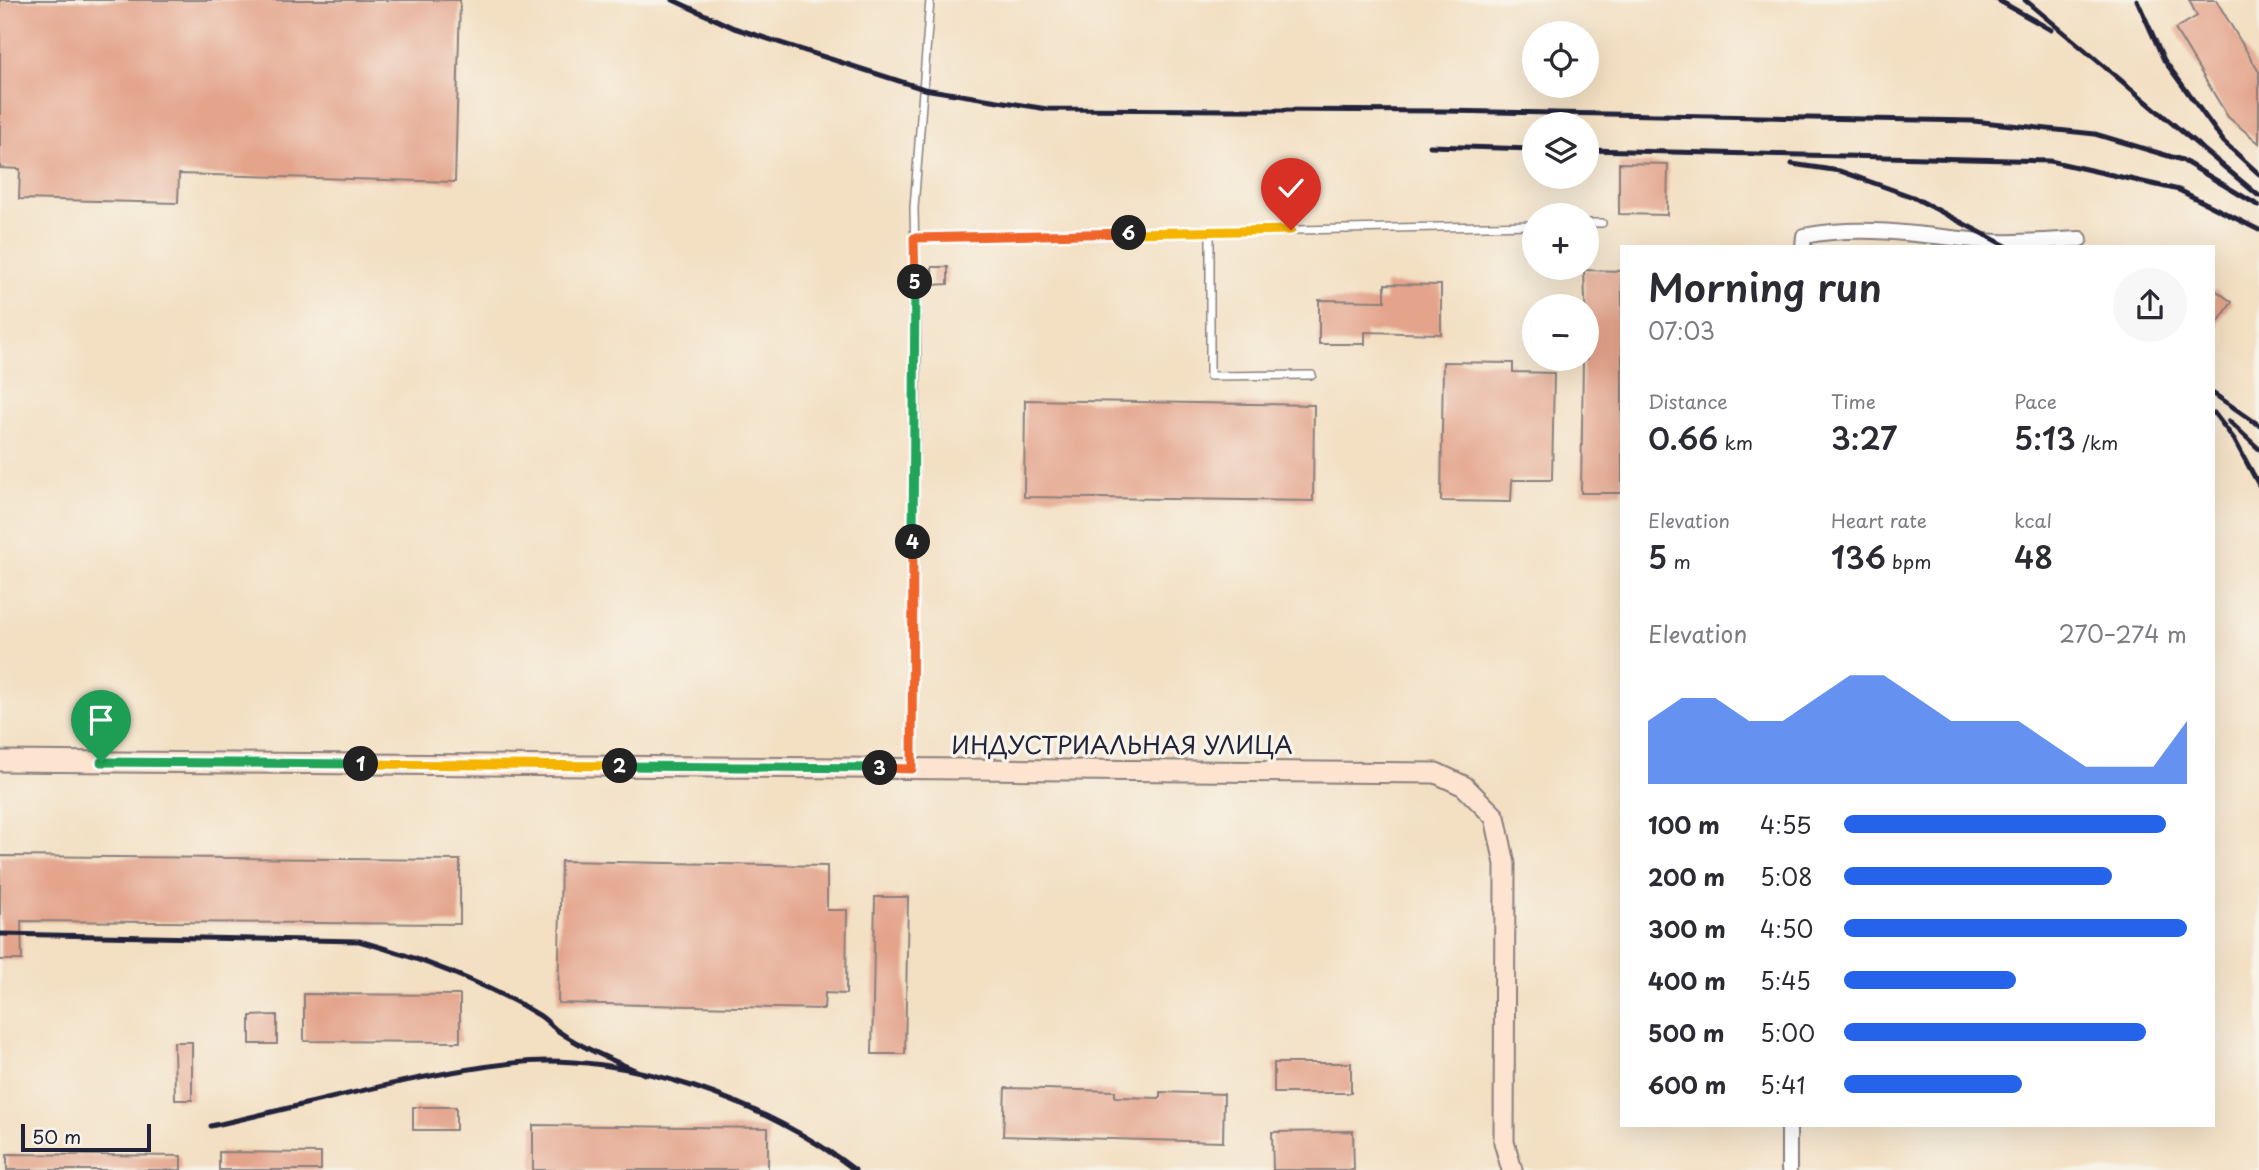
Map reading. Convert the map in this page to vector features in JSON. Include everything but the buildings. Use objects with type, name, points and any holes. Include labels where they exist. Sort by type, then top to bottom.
[{"type":"street","points":[[1804,245],[1804,236],[1840,229],[1890,229],[2002,242],[2080,239]]},
{"type":"street","name":"ИНДУСТРИАЛЬНАЯ УЛИЦА","points":[[0,761],[1436,773],[1464,786],[1495,817],[1505,864],[1504,1142],[1513,1170]]},
{"type":"street","points":[[1789,1127],[1789,1170]]},
{"type":"lane","points":[[912,769],[917,355],[914,208],[930,0]]},
{"type":"lane","points":[[914,238],[1522,225]]},
{"type":"lane","points":[[1210,232],[1210,376],[1312,375]]},
{"type":"railway","points":[[673,0],[734,28],[924,89],[1047,109],[1445,111],[1973,121],[2095,134],[2182,160],[2259,206]]},
{"type":"railway","points":[[1998,0],[2051,30]]},
{"type":"railway","points":[[2025,0],[2259,196]]},
{"type":"railway","points":[[2137,0],[2164,60],[2224,142],[2259,174]]},
{"type":"railway","points":[[1430,146],[1522,149]]},
{"type":"railway","points":[[1599,150],[2050,161],[2179,190],[2259,230]]},
{"type":"railway","points":[[1792,164],[1840,171],[1913,197],[2004,245]]},
{"type":"railway","points":[[2215,395],[2259,425]]},
{"type":"railway","points":[[2215,414],[2234,439],[2259,485]]},
{"type":"railway","points":[[2229,421],[2259,449]]},
{"type":"railway","points":[[0,934],[359,941],[427,963],[496,992],[540,1016],[578,1043],[644,1074]]},
{"type":"railway","points":[[211,1126],[438,1075],[513,1063],[556,1061],[647,1073],[693,1086],[781,1123],[855,1170]]},
{"type":"route","points":[[101,762],[912,769],[917,355],[914,238],[1291,230]]}]
